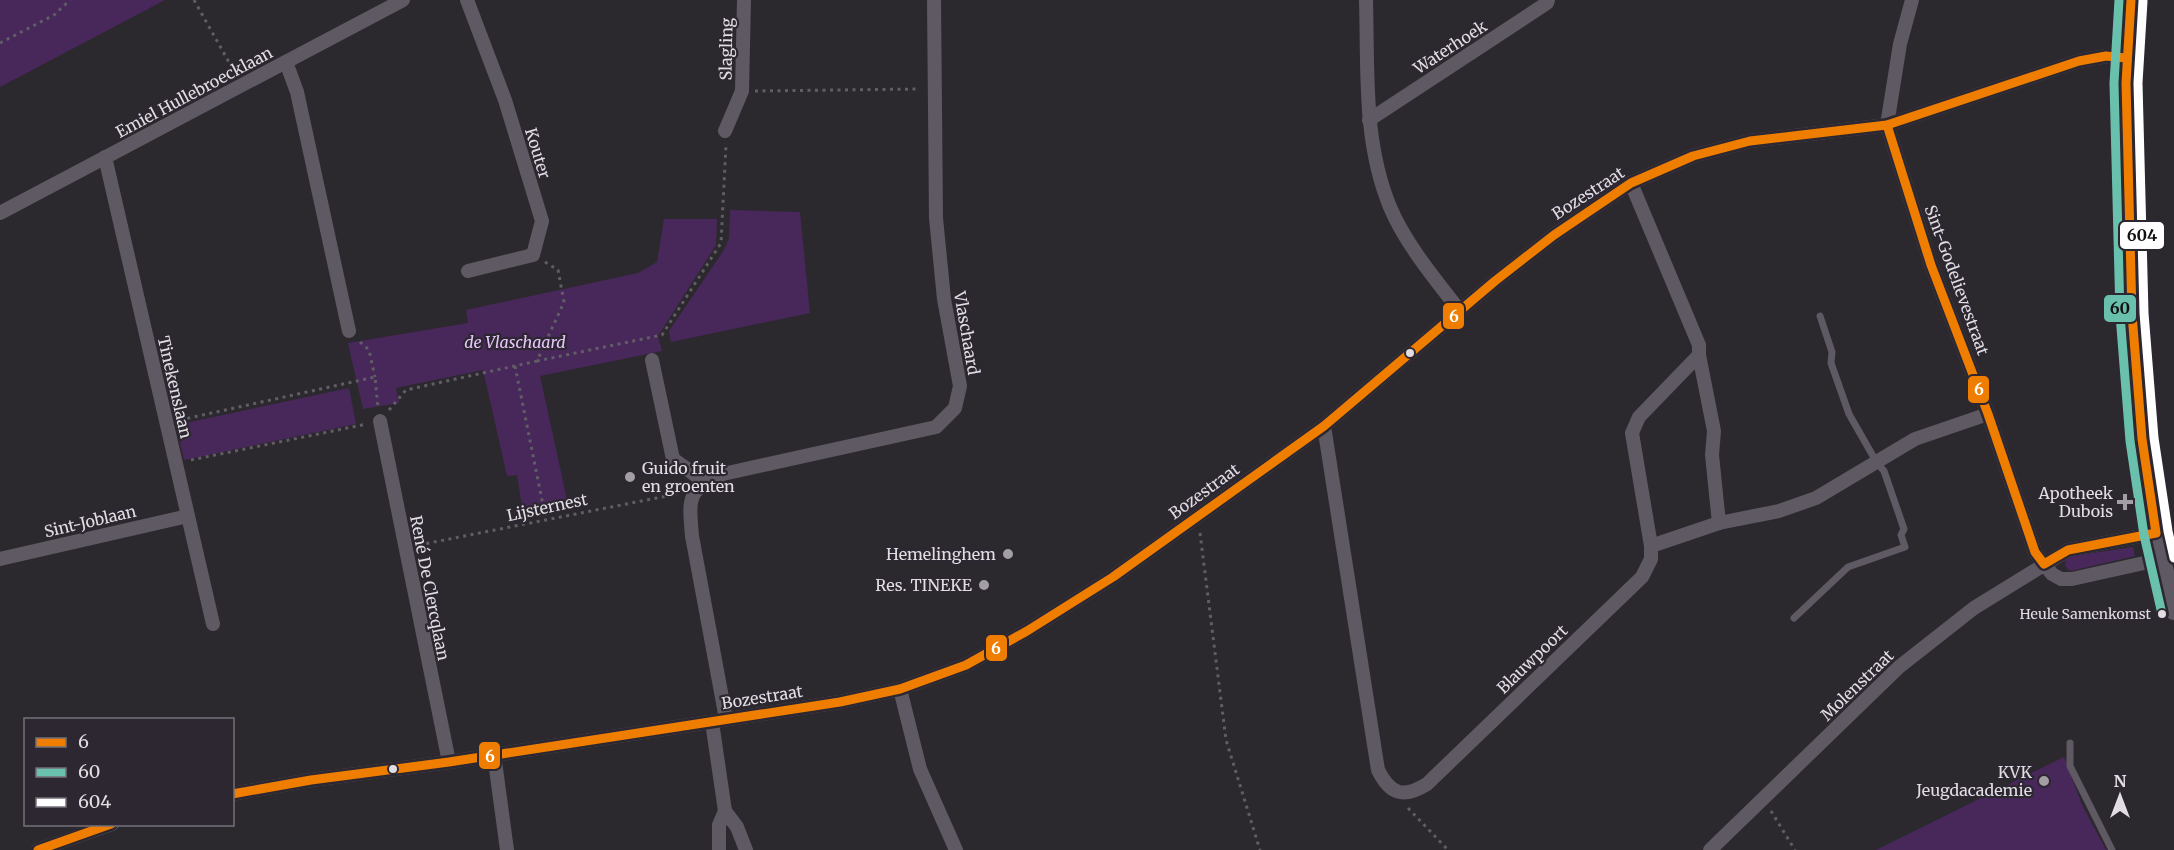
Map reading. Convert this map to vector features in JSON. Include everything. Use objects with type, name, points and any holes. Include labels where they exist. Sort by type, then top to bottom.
[{"type":"street","name":"Emiel Hullebroecklaan","points":[[0,213],[403,0]]},
{"type":"street","name":"Kouter","points":[[467,0],[505,100],[542,221],[533,255]]},
{"type":"street","name":"Slagling","points":[[725,131],[742,91],[744,0]]},
{"type":"street","name":"Vlaschaard","points":[[693,494],[705,482],[741,469],[936,427],[955,408],[960,386],[944,299],[936,218],[934,0]]},
{"type":"street","points":[[1366,0],[1369,120],[1377,166],[1391,209],[1420,259],[1459,310]]},
{"type":"street","name":"Waterhoek","points":[[1369,120],[1547,3],[1548,0]]},
{"type":"street","name":"Sint-Godelievestraat","points":[[1912,0],[1900,44],[1887,125],[1931,265],[1988,414],[2035,552],[2044,564]]},
{"type":"street","points":[[2131,0],[2126,58],[2132,314],[2142,439],[2156,533],[2166,564],[2174,611]]},
{"type":"street","name":"Bozestraat","points":[[234,794],[311,780],[449,762],[840,702],[900,689],[966,665],[1027,631],[1113,577],[1324,426],[1459,310],[1554,235],[1631,183],[1693,156],[1750,141],[1887,125],[2079,61],[2106,56],[2126,58]]},
{"type":"street","points":[[286,62],[297,92],[349,331]]},
{"type":"street","name":"Tinekenslaan","points":[[105,157],[213,624]]},
{"type":"street","points":[[1631,183],[1699,345],[1714,431],[1712,455],[1719,523]]},
{"type":"street","points":[[468,271],[533,255]]},
{"type":"street","name":"Blauwpoort","points":[[1399,791],[1413,792],[1427,784],[1642,576],[1651,559],[1652,546],[1632,433],[1639,417],[1699,355]]},
{"type":"street","points":[[652,360],[673,459],[705,482]]},
{"type":"street","points":[[1652,546],[1719,523],[1779,511],[1816,498],[1915,439],[1988,414]]},
{"type":"street","name":"René De Clercqlaan","points":[[380,421],[449,762]]},
{"type":"street","points":[[1324,426],[1378,770],[1386,785],[1399,791]]},
{"type":"street","points":[[693,494],[690,510],[692,536],[726,719]]},
{"type":"street","name":"Sint-Joblaan","points":[[0,559],[188,516]]},
{"type":"street","name":"Molenstraat","points":[[1710,850],[1918,650],[1974,608],[2068,550],[2156,533]]},
{"type":"street","points":[[2044,564],[2052,574],[2061,579],[2072,579],[2166,564]]},
{"type":"street","points":[[900,689],[920,769],[957,850]]},
{"type":"street","points":[[712,722],[725,811],[737,827],[746,850]]},
{"type":"street","points":[[494,754],[507,850]]},
{"type":"street","points":[[719,850],[719,825],[725,811]]},
{"type":"street","points":[[38,850],[109,826]]},
{"type":"lane","points":[[1794,618],[1848,567],[1905,547],[1901,535],[1904,529],[1903,523],[1884,471],[1849,414],[1831,363],[1832,352],[1820,316]]},
{"type":"lane","points":[[2070,743],[2070,766],[2112,850]]},
{"type":"path","points":[[0,43],[54,15],[70,0]]},
{"type":"path","points":[[194,0],[242,85]]},
{"type":"path","points":[[742,91],[934,89]]},
{"type":"path","points":[[176,464],[380,421],[406,390],[662,335],[721,243],[726,156],[725,131]]},
{"type":"path","points":[[533,255],[558,270],[564,302],[537,361]]},
{"type":"path","points":[[349,331],[369,350],[380,421]]},
{"type":"path","points":[[515,366],[546,520]]},
{"type":"path","points":[[166,423],[375,377]]},
{"type":"path","name":"Lijsternest","points":[[405,548],[671,494],[693,494]]},
{"type":"path","points":[[1198,516],[1226,740],[1260,850]]},
{"type":"path","points":[[1399,791],[1406,807],[1448,850]]},
{"type":"path","points":[[1762,801],[1778,821],[1795,850]]},
{"type":"green space","points":[[0,0],[165,0],[0,87]]},
{"type":"green space","points":[[730,210],[800,212],[810,313],[671,342],[669,331],[724,250],[729,238]]},
{"type":"green space","name":"de Vlaschaard","points":[[664,219],[717,219],[716,245],[658,336],[662,351],[540,376],[569,509],[524,519],[517,475],[507,476],[483,370],[396,388],[399,403],[363,409],[348,343],[468,323],[466,310],[638,273],[657,262]]},
{"type":"green space","points":[[349,388],[356,424],[184,460],[176,425]]},
{"type":"green space","points":[[2133,547],[2135,556],[2070,571],[2065,566],[2066,557]]},
{"type":"green space","name":"KVK Jeugdacademie","points":[[2064,757],[2082,805],[2106,850],[1876,850]]},
{"type":"transit line","name":"60","points":[[2119,0],[2114,83],[2120,315],[2130,441],[2144,535],[2162,614]]},
{"type":"transit line","name":"6","points":[[1887,125],[1931,265],[1988,414],[2035,552],[2044,564],[2068,550],[2156,533],[2142,439],[2132,314],[2126,83],[2131,0]]},
{"type":"transit line","name":"604","points":[[2143,1],[2138,83],[2144,313],[2154,438],[2174,558]]},
{"type":"transit line","name":"6","points":[[234,794],[311,780],[449,762],[840,702],[900,689],[966,665],[1027,631],[1113,577],[1324,426],[1495,281],[1554,235],[1631,183],[1693,156],[1750,141],[1887,125],[2079,61],[2106,56],[2126,58]]},
{"type":"transit line","name":"6","points":[[38,850],[105,826]]},
{"type":"place","name":"Guido fruit en groenten","points":[[630,477]]},
{"type":"place","name":"Apotheek Dubois","points":[[2125,502]]},
{"type":"place","name":"Hemelinghem","points":[[1008,554]]},
{"type":"place","name":"Res. TINEKE","points":[[984,585]]},
{"type":"place","name":"Heule Samenkomst","points":[[2162,614]]},
{"type":"place","name":"KVK Jeugdacademie","points":[[2044,781]]}]
